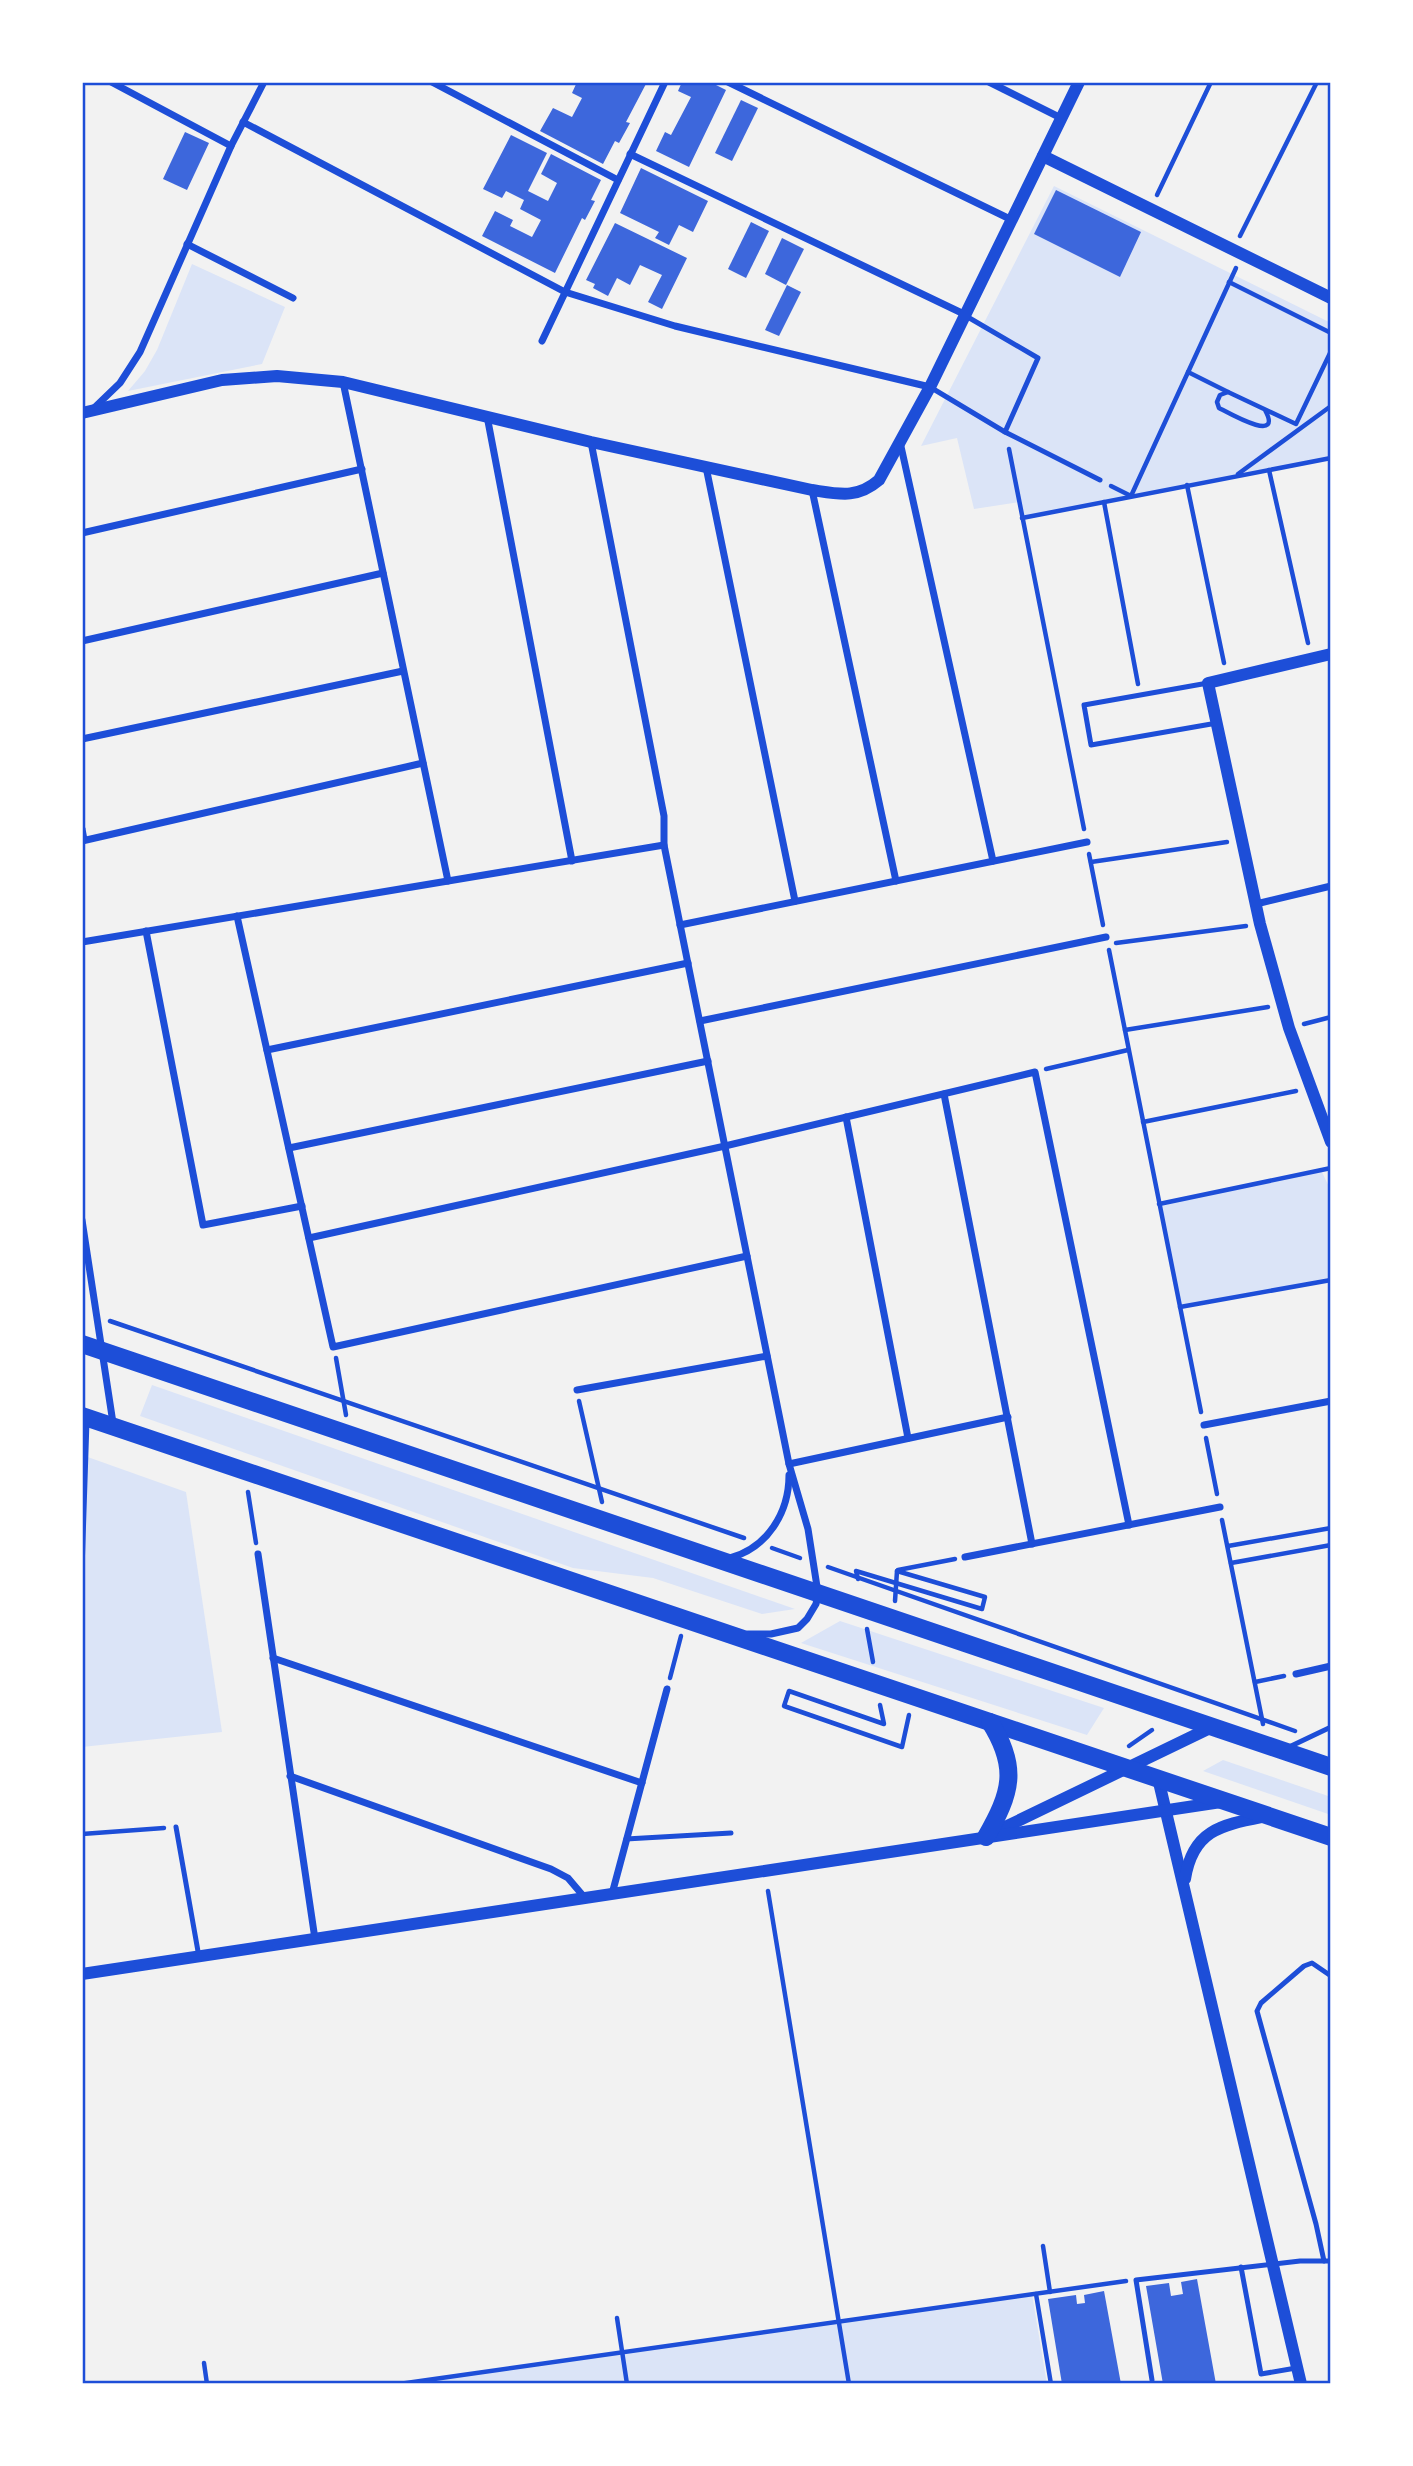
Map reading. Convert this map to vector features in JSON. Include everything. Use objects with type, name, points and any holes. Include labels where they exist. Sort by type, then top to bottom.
[{"type":"main road","points":[[82,1344],[1331,1768]]},
{"type":"main road","points":[[85,1417],[1331,1837]]},
{"type":"main road","points":[[986,1837],[1004,1803],[1009,1776],[1002,1744],[990,1722]]},
{"type":"street","points":[[111,82],[231,145]]},
{"type":"street","points":[[87,412],[132,368],[231,145],[264,82]]},
{"type":"street","points":[[432,82],[618,180]]},
{"type":"street","points":[[542,341],[665,82]]},
{"type":"street","points":[[728,82],[1012,220]]},
{"type":"street","points":[[989,82],[1061,118]]},
{"type":"street","points":[[87,412],[222,380],[277,376],[344,382],[590,442],[812,490],[846,495],[868,490],[879,480],[930,387],[1079,82]]},
{"type":"street","points":[[243,122],[565,292],[675,326],[930,387]]},
{"type":"street","points":[[630,154],[966,315]]},
{"type":"street","points":[[1043,156],[1331,298]]},
{"type":"street","points":[[187,244],[293,298]]},
{"type":"street","points":[[344,382],[448,881]]},
{"type":"street","points":[[487,415],[572,861]]},
{"type":"street","points":[[590,442],[664,816],[664,845],[789,1464],[808,1529],[818,1593],[812,1612],[797,1628],[771,1634],[729,1634]]},
{"type":"street","points":[[900,442],[993,861]]},
{"type":"street","points":[[706,467],[795,901]]},
{"type":"street","points":[[82,533],[362,469]]},
{"type":"street","points":[[812,490],[896,881]]},
{"type":"street","points":[[82,641],[383,573]]},
{"type":"street","points":[[1331,654],[1208,683],[1261,924],[1289,1027],[1331,1142]]},
{"type":"street","points":[[82,739],[403,671]]},
{"type":"street","points":[[82,829],[83,841],[423,763]]},
{"type":"street","points":[[680,925],[1087,842]]},
{"type":"street","points":[[82,942],[664,845]]},
{"type":"street","points":[[1256,904],[1331,886]]},
{"type":"street","points":[[237,916],[334,1347],[747,1256]]},
{"type":"street","points":[[146,932],[203,1226],[302,1206]]},
{"type":"street","points":[[700,1021],[1107,941]]},
{"type":"street","points":[[267,1050],[688,963]]},
{"type":"street","points":[[289,1148],[708,1061]]},
{"type":"street","points":[[309,1238],[725,1146],[1035,1072],[1129,1525]]},
{"type":"street","points":[[944,1094],[1032,1544]]},
{"type":"street","points":[[846,1117],[908,1438]]},
{"type":"street","points":[[82,1220],[113,1427]]},
{"type":"street","points":[[577,1390],[767,1356]]},
{"type":"street","points":[[1203,1425],[1331,1401]]},
{"type":"street","points":[[789,1464],[1008,1417]]},
{"type":"street","points":[[721,1561],[735,1557],[759,1543],[778,1521],[788,1493],[789,1464]]},
{"type":"street","points":[[965,1557],[1220,1507]]},
{"type":"street","points":[[258,1554],[315,1939]]},
{"type":"street","points":[[273,1658],[642,1783]]},
{"type":"street","points":[[1296,1674],[1331,1667]]},
{"type":"street","points":[[612,1894],[667,1689]]},
{"type":"street","points":[[986,1837],[1212,1727]]},
{"type":"street","points":[[290,1776],[551,1869],[568,1878],[585,1898]]},
{"type":"street","points":[[1158,1778],[1185,1883],[1301,2384]]},
{"type":"street","points":[[82,1974],[1225,1801]]},
{"type":"street","points":[[1185,1883],[1193,1849],[1208,1834],[1234,1822],[1268,1816]]},
{"type":"lane","points":[[966,315],[1038,358],[1005,432]]},
{"type":"lane","points":[[930,387],[1005,432],[1100,480]]},
{"type":"lane","points":[[1208,683],[1084,705],[1091,745],[1217,723]]},
{"type":"lane","points":[[82,1571],[85,1417]]},
{"type":"lane","points":[[1275,1748],[1311,1737],[1331,1727]]},
{"type":"lane","points":[[176,1827],[199,1957]]},
{"type":"lane","points":[[626,1839],[731,1833]]},
{"type":"lane","points":[[1152,2380],[1136,2280],[1241,2267],[1327,2261],[1258,2011],[1261,2003],[1304,1966],[1312,1963],[1331,1976]]},
{"type":"lane","points":[[1241,2267],[1261,2374],[1297,2368]]},
{"type":"path","points":[[1150,209],[1211,82]]},
{"type":"path","points":[[1131,496],[1229,282],[1238,252],[1317,82]]},
{"type":"path","points":[[1229,282],[1331,333]]},
{"type":"path","points":[[1188,372],[1296,424],[1331,351]]},
{"type":"path","points":[[1228,392],[1218,398],[1219,408],[1256,427],[1267,422],[1268,414],[1265,410]]},
{"type":"path","points":[[1234,477],[1331,405]]},
{"type":"path","points":[[1005,432],[1262,1720],[1275,1748]]},
{"type":"path","points":[[1022,518],[1331,458]]},
{"type":"path","points":[[1269,470],[1312,659]]},
{"type":"path","points":[[1100,480],[1131,496]]},
{"type":"path","points":[[1187,485],[1227,679]]},
{"type":"path","points":[[1104,502],[1140,695]]},
{"type":"path","points":[[1091,863],[1242,840]]},
{"type":"path","points":[[1107,941],[1261,924]]},
{"type":"path","points":[[1124,1030],[1283,1004]]},
{"type":"path","points":[[1289,1027],[1331,1017]]},
{"type":"path","points":[[1035,1072],[1128,1051]]},
{"type":"path","points":[[1143,1122],[1310,1088]]},
{"type":"path","points":[[1159,1204],[1331,1168]]},
{"type":"path","points":[[1180,1307],[1331,1280]]},
{"type":"path","points":[[97,1316],[759,1543],[1311,1737]]},
{"type":"path","points":[[334,1347],[347,1424]]},
{"type":"path","points":[[577,1390],[603,1509]]},
{"type":"path","points":[[245,1471],[258,1554]]},
{"type":"path","points":[[1227,1546],[1331,1528]]},
{"type":"path","points":[[1231,1563],[1331,1545]]},
{"type":"path","points":[[897,1571],[965,1557]]},
{"type":"path","points":[[859,1584],[856,1571],[982,1609],[985,1597],[897,1571]]},
{"type":"path","points":[[894,1619],[897,1571]]},
{"type":"path","points":[[866,1622],[875,1673]]},
{"type":"path","points":[[667,1689],[681,1636]]},
{"type":"path","points":[[1255,1682],[1296,1674]]},
{"type":"path","points":[[879,1699],[884,1724],[789,1692],[784,1706],[902,1747],[911,1709]]},
{"type":"path","points":[[1129,1746],[1152,1730]]},
{"type":"path","points":[[82,1834],[176,1827]]},
{"type":"path","points":[[768,1891],[849,2384]]},
{"type":"path","points":[[1043,2246],[1050,2292]]},
{"type":"path","points":[[399,2384],[1136,2280]]},
{"type":"path","points":[[1036,2294],[1051,2384]]},
{"type":"path","points":[[617,2318],[627,2384]]},
{"type":"path","points":[[204,2363],[207,2384]]},
{"type":"shaded area","points":[[1054,186],[1331,323],[1331,458],[1022,518],[1019,502],[974,509],[957,438],[921,446]]},
{"type":"shaded area","points":[[192,264],[285,307],[262,364],[128,391],[145,371],[157,350]]},
{"type":"shaded area","points":[[1321,1170],[1331,1191],[1331,1280],[1180,1307],[1159,1204]]},
{"type":"shaded area","points":[[152,1385],[795,1609],[762,1614],[653,1578],[573,1568],[140,1416]]},
{"type":"shaded area","points":[[82,1455],[186,1492],[222,1732],[82,1747]]},
{"type":"shaded area","points":[[840,1621],[1104,1708],[1087,1735],[801,1643]]},
{"type":"shaded area","points":[[1223,1760],[1331,1797],[1331,1815],[1203,1771]]},
{"type":"shaded area","points":[[1032,2294],[1047,2384],[399,2384]]},
{"type":"building","points":[[577,82],[647,82],[626,122],[630,123],[619,143],[615,141],[603,164],[540,131],[553,108],[572,117],[582,98],[572,93]]},
{"type":"building","points":[[682,82],[710,82],[726,90],[689,167],[656,151],[665,132],[671,135],[691,97],[678,91]]},
{"type":"building","points":[[741,100],[758,108],[732,161],[715,153]]},
{"type":"building","points":[[185,132],[209,143],[187,190],[163,179]]},
{"type":"building","points":[[511,135],[547,153],[528,191],[548,201],[557,183],[541,174],[551,154],[601,180],[591,200],[595,201],[585,220],[582,218],[555,273],[482,236],[495,211],[513,220],[510,226],[532,237],[541,220],[520,209],[524,200],[506,191],[502,198],[483,189]]},
{"type":"building","points":[[641,168],[708,201],[693,232],[679,225],[669,245],[655,238],[659,232],[620,213]]},
{"type":"building","points":[[1056,190],[1141,232],[1120,277],[1034,234]]},
{"type":"building","points":[[751,222],[769,231],[746,278],[728,269]]},
{"type":"building","points":[[615,223],[687,258],[662,309],[648,302],[662,275],[640,265],[630,285],[617,278],[608,296],[593,288],[595,284],[586,280]]},
{"type":"building","points":[[782,238],[804,249],[786,285],[765,274]]},
{"type":"building","points":[[787,285],[801,292],[779,336],[765,330]]},
{"type":"building","points":[[1197,2279],[1216,2384],[1163,2384],[1146,2286],[1169,2283],[1171,2296],[1183,2294],[1181,2282]]},
{"type":"building","points":[[1104,2291],[1121,2384],[1062,2384],[1048,2299],[1076,2295],[1077,2304],[1085,2303],[1084,2295]]}]
